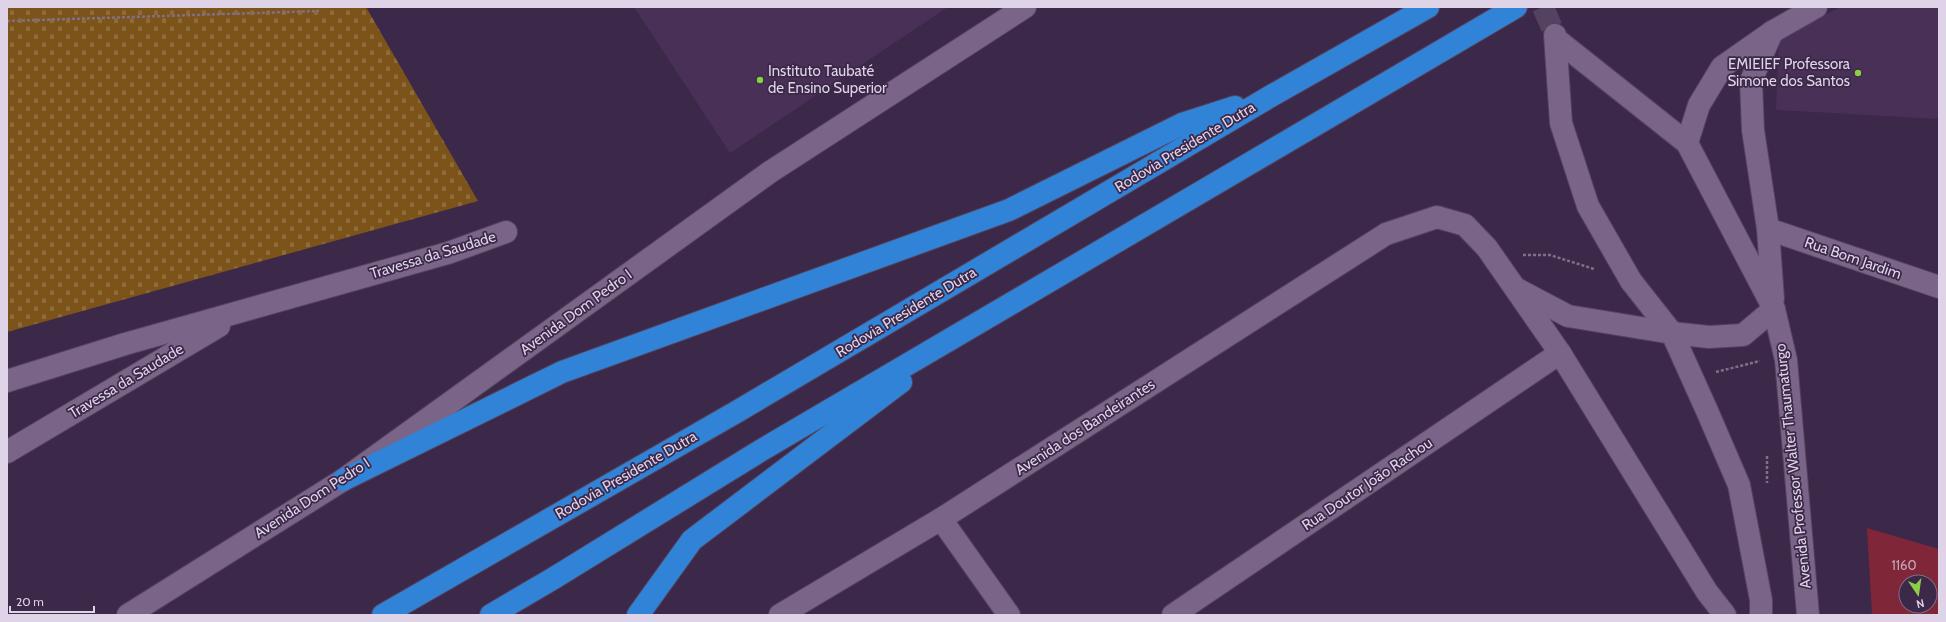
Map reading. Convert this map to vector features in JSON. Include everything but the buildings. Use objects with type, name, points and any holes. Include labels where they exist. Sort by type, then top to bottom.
[{"type":"highway","name":"Rodovia Presidente Dutra","points":[[383,615],[738,411],[1271,96],[1428,7]]},
{"type":"highway","points":[[491,615],[554,578],[760,451],[1516,7]]},
{"type":"highway","points":[[343,480],[562,372],[1009,210],[1182,124],[1271,96]]},
{"type":"highway","points":[[638,615],[692,540],[977,323]]},
{"type":"main road","name":"Avenida Dom Pedro I","points":[[128,615],[343,480],[770,172],[1025,7]]},
{"type":"main road","points":[[1687,143],[1698,105],[1722,67],[1772,32],[1816,7]]},
{"type":"main road","points":[[1514,287],[1568,316],[1672,333],[1709,337],[1743,335],[1774,309],[1768,230],[1753,130],[1751,81],[1772,32]]},
{"type":"main road","name":"Avenida Professor Walter Thaumaturgo","points":[[1761,615],[1761,600],[1739,485],[1672,333],[1631,281],[1588,206],[1561,123],[1556,37],[1687,143],[1774,309],[1786,360],[1808,615]]},
{"type":"main road","name":"Avenida dos Bandeirantes","points":[[780,615],[941,519],[1386,234],[1437,217],[1465,225],[1492,254],[1560,353],[1707,592],[1725,615]]},
{"type":"main road","name":"Rua Bom Jardim","points":[[1768,230],[1939,287]]},
{"type":"main road","name":"Travessa da Saudade","points":[[7,381],[126,344],[448,253],[506,232]]},
{"type":"main road","name":"Travessa da Saudade","points":[[7,452],[245,310]]},
{"type":"main road","name":"Rua Doutor João Rachou","points":[[1173,615],[1560,353]]},
{"type":"main road","points":[[941,519],[1009,615]]},
{"type":"path","points":[[7,21],[319,11]]},
{"type":"path","points":[[1492,254],[1550,255],[1631,281]]},
{"type":"path","points":[[1692,378],[1767,360],[1786,360]]},
{"type":"shaded area","name":"Instituto Taubaté de Ensino Superior","points":[[634,7],[948,7],[730,153]]},
{"type":"shaded area","name":"EMIEIEF Professora Simone dos Santos","points":[[1841,7],[1939,7],[1939,119],[1776,110],[1779,36]]},
{"type":"green space","points":[[7,7],[366,7],[478,201],[7,332]]},
{"type":"tunnel","points":[[1543,7],[1555,35]]},
{"type":"place","name":"EMIEIEF Professora Simone dos Santos","points":[[1858,73]]},
{"type":"place","name":"Instituto Taubaté de Ensino Superior","points":[[760,80]]}]
